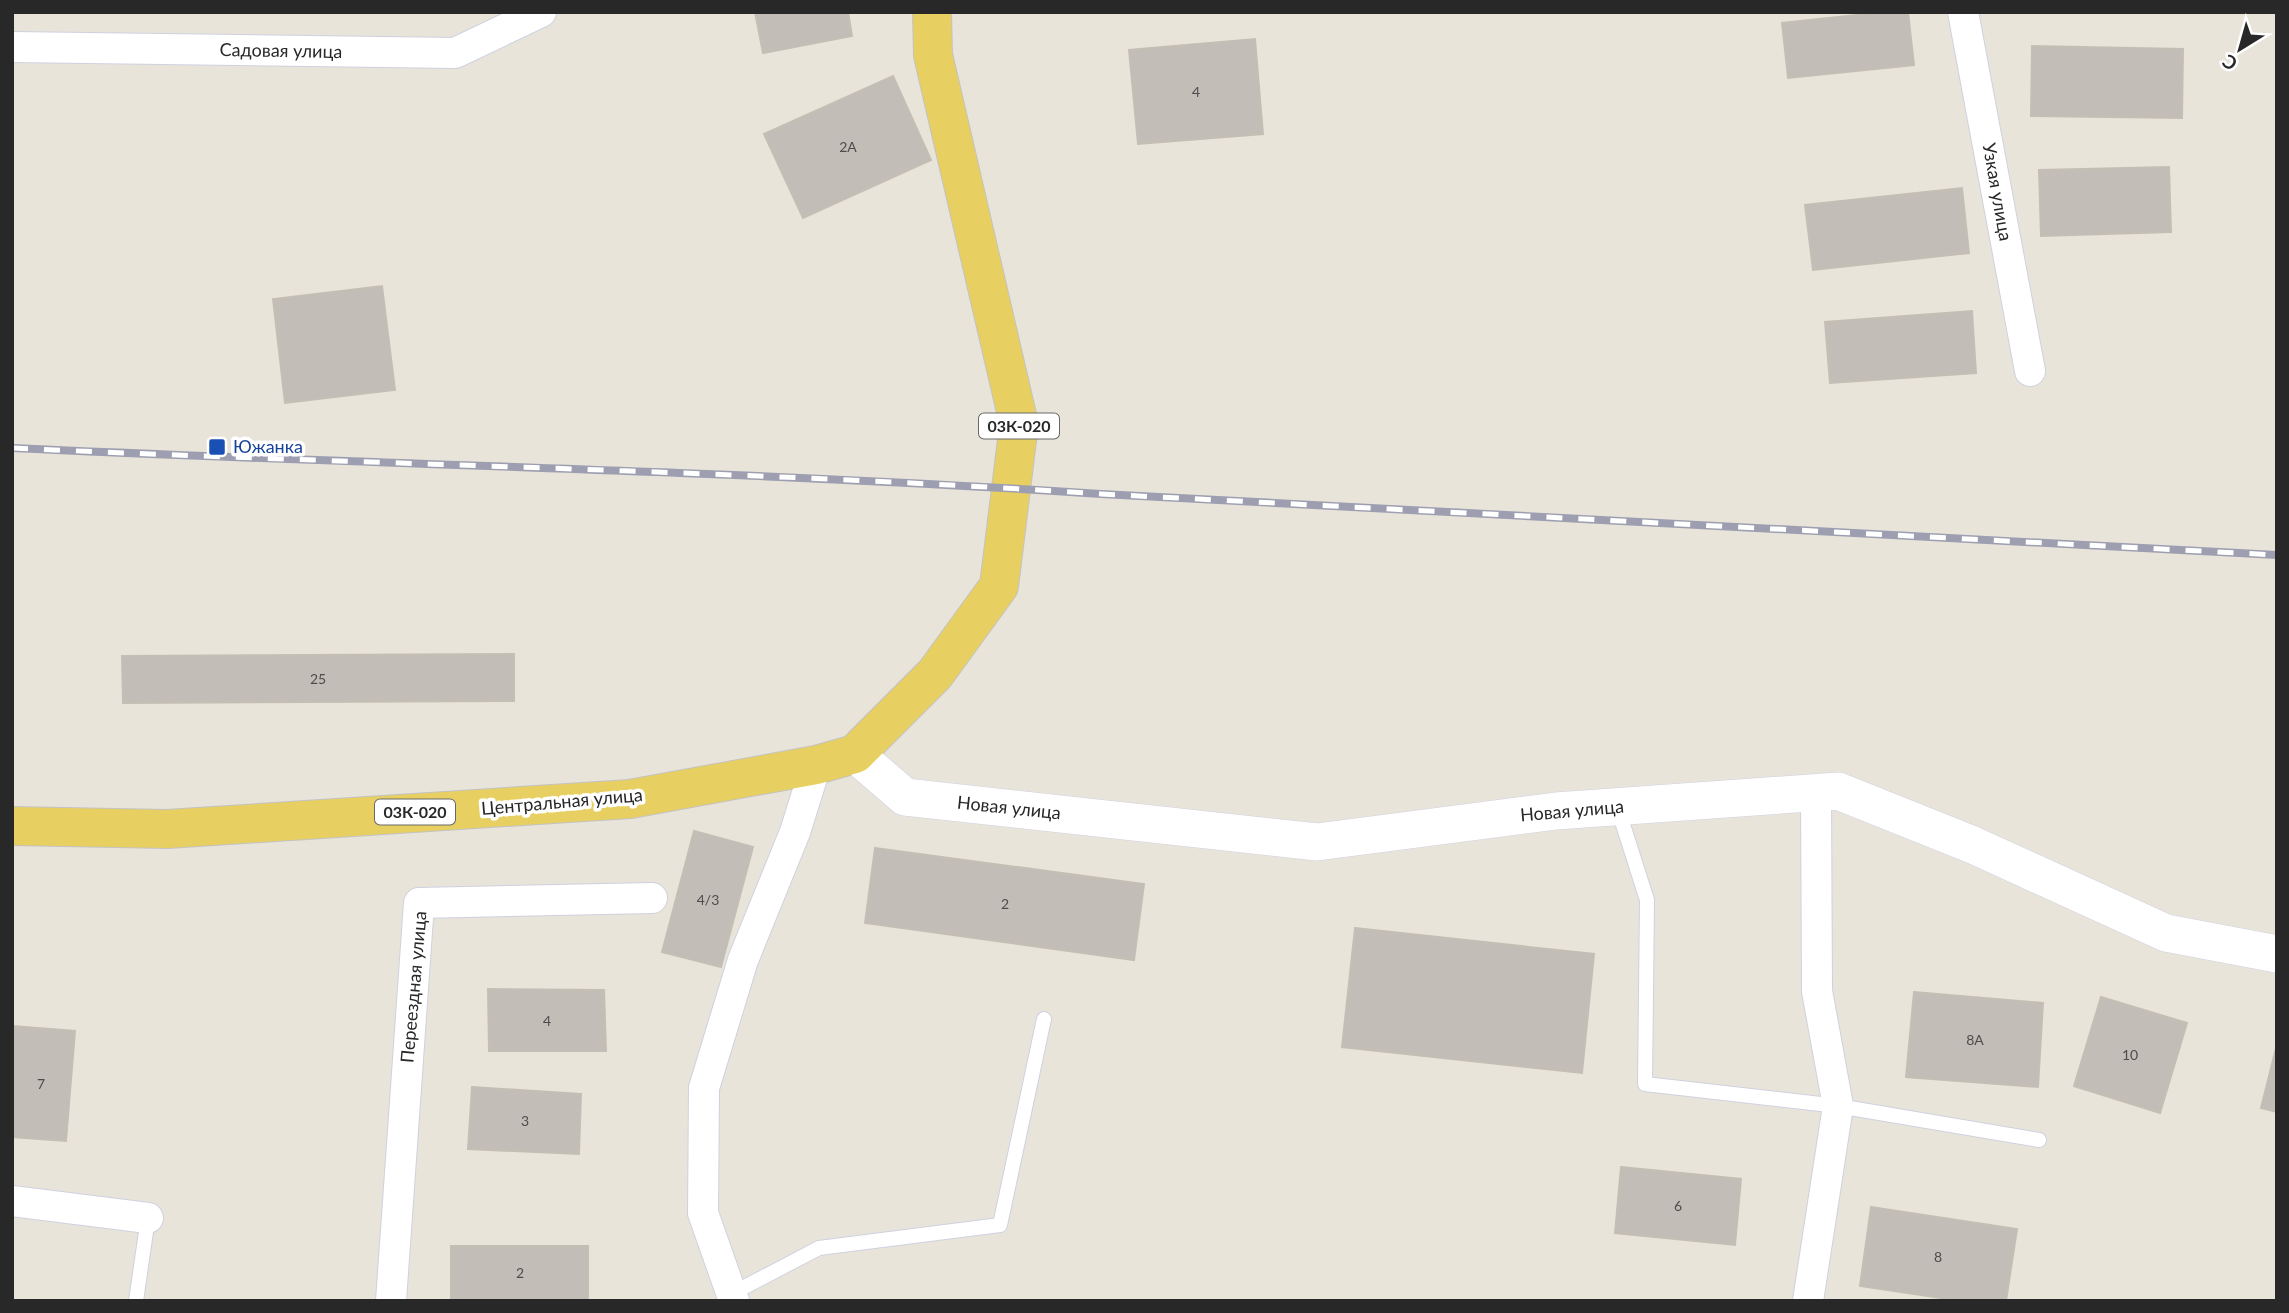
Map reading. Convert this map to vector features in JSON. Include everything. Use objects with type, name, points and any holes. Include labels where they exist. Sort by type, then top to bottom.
[{"type":"main road","name":"03К-020","points":[[816,765],[855,754],[935,674],[999,586],[1019,424],[933,55],[932,12]]},
{"type":"main road","name":"Центральная улица","points":[[12,826],[167,829],[630,799],[816,765]]},
{"type":"street","name":"Садовая улица","points":[[12,47],[454,53],[541,12]]},
{"type":"street","name":"Узкая улица","points":[[1963,12],[2030,371]]},
{"type":"street","name":"Новая улица","points":[[855,754],[905,797],[1317,842],[1556,811],[1838,791],[1973,845],[2166,933],[2277,954]]},
{"type":"street","points":[[733,1297],[703,1213],[704,1088],[743,960],[795,832],[816,765]]},
{"type":"street","points":[[1808,1301],[1838,1106],[1817,991],[1816,793]]},
{"type":"street","name":"Переездная улица","points":[[391,1301],[419,903],[652,898]]},
{"type":"street","points":[[12,1201],[148,1218]]},
{"type":"lane","points":[[1617,807],[1647,900],[1645,1084],[1838,1106],[2039,1140]]},
{"type":"lane","points":[[733,1297],[819,1248],[1000,1225],[1044,1019]]},
{"type":"lane","points":[[136,1301],[148,1218]]},
{"type":"building","points":[[755,12],[848,12],[852,36],[763,53]]},
{"type":"building","points":[[1908,12],[1914,65],[1788,78],[1782,23]]},
{"type":"building","points":[[1255,39],[1263,134],[1138,144],[1129,50]]},
{"type":"building","points":[[2032,46],[2183,49],[2182,118],[2031,116]]},
{"type":"building","points":[[893,76],[931,160],[803,218],[764,134]]},
{"type":"building","points":[[2169,167],[2171,232],[2041,236],[2039,170]]},
{"type":"building","points":[[1962,188],[1969,253],[1813,270],[1805,205]]},
{"type":"building","points":[[382,286],[395,390],[285,403],[273,299]]},
{"type":"building","points":[[1972,311],[1976,373],[1830,383],[1825,322]]},
{"type":"building","points":[[514,654],[514,701],[123,703],[122,656]]},
{"type":"building","points":[[694,831],[753,847],[721,967],[662,952]]},
{"type":"building","points":[[875,848],[1144,884],[1134,960],[865,923]]},
{"type":"building","points":[[1355,928],[1594,954],[1582,1073],[1342,1047]]},
{"type":"building","points":[[488,989],[604,990],[606,1051],[489,1051]]},
{"type":"building","points":[[1914,992],[2043,1003],[2038,1087],[1906,1077]]},
{"type":"building","points":[[2101,997],[2187,1023],[2160,1113],[2074,1086]]},
{"type":"building","points":[[12,1026],[75,1031],[66,1141],[12,1137]]},
{"type":"building","points":[[2277,1044],[2277,1112],[2261,1108]]},
{"type":"building","points":[[472,1087],[581,1094],[579,1154],[468,1149]]},
{"type":"building","points":[[1621,1167],[1741,1179],[1735,1245],[1615,1233]]},
{"type":"building","points":[[1871,1207],[2017,1229],[2006,1301],[1961,1301],[1860,1286]]},
{"type":"building","points":[[451,1246],[588,1246],[588,1300],[451,1301]]},
{"type":"railway","points":[[12,448],[829,479],[2277,555]]},
{"type":"place","name":"Южанка","points":[[217,447]]}]
